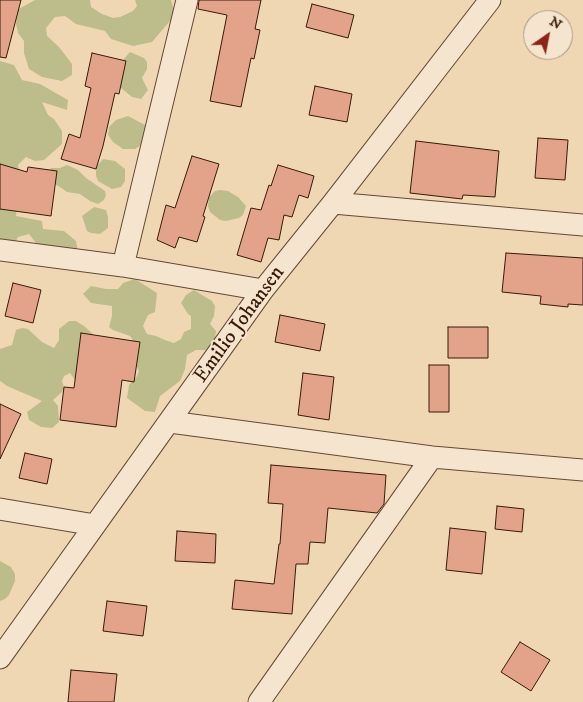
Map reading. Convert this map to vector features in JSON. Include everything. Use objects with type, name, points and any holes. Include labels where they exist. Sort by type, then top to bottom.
[{"type":"street","points":[[123,266],[188,0]]},
{"type":"street","name":"Emilio Johansen","points":[[0,658],[263,290],[490,0]]},
{"type":"street","points":[[333,203],[583,225]]},
{"type":"street","points":[[0,250],[123,266],[263,290]]},
{"type":"street","points":[[170,422],[432,457],[583,470]]},
{"type":"street","points":[[259,702],[432,457]]},
{"type":"street","points":[[0,509],[95,525]]},
{"type":"green space","points":[[35,0],[90,0],[91,7],[113,18],[133,11],[137,6],[135,0],[171,0],[175,15],[152,42],[133,46],[111,39],[105,31],[76,24],[65,16],[55,17],[46,28],[47,36],[59,47],[72,64],[72,75],[62,81],[42,77],[29,69],[24,53],[24,41],[18,33],[16,24],[17,10]]},
{"type":"green space","points":[[130,52],[144,58],[147,62],[147,69],[142,78],[148,90],[141,99],[132,97],[121,88],[119,74],[123,60]]},
{"type":"green space","points":[[0,61],[14,65],[22,80],[40,84],[68,100],[67,110],[42,102],[48,115],[54,119],[62,131],[62,144],[44,160],[35,161],[26,157],[18,165],[20,175],[16,216],[42,221],[43,229],[64,231],[76,241],[79,257],[42,251],[29,234],[18,237],[12,249],[0,255]]},
{"type":"green space","points":[[128,116],[147,126],[143,144],[135,149],[123,149],[113,142],[108,135],[109,127],[116,120]]},
{"type":"green space","points":[[103,159],[115,161],[125,169],[125,181],[121,187],[112,189],[98,181],[96,167]]},
{"type":"green space","points":[[67,165],[78,170],[105,191],[104,200],[98,204],[80,194],[67,192],[52,182],[47,175],[51,168],[60,168]]},
{"type":"green space","points":[[215,191],[228,191],[238,197],[246,206],[243,215],[226,221],[220,220],[210,212],[208,206],[209,197]]},
{"type":"green space","points":[[94,207],[106,210],[108,217],[108,228],[100,234],[87,231],[82,216]]},
{"type":"green space","points":[[135,279],[157,293],[155,312],[148,315],[143,326],[147,334],[174,343],[181,339],[184,332],[191,329],[191,316],[181,303],[186,295],[194,290],[212,301],[215,306],[214,316],[210,324],[216,331],[215,338],[206,350],[196,350],[187,355],[185,369],[180,381],[160,396],[155,412],[145,411],[127,398],[129,385],[139,371],[134,361],[136,345],[130,336],[109,327],[112,306],[91,303],[83,294],[91,286],[118,289],[123,283]]},
{"type":"green space","points":[[69,321],[76,321],[84,326],[94,335],[94,339],[75,380],[70,373],[64,376],[62,392],[53,400],[58,406],[59,422],[52,428],[41,427],[29,420],[27,412],[42,401],[7,386],[0,381],[0,349],[12,345],[16,330],[22,328],[28,329],[42,342],[54,348],[59,340],[59,329]]},
{"type":"green space","points":[[0,561],[11,567],[15,574],[15,581],[9,595],[0,601]]},
{"type":"building","points":[[0,0],[21,0],[6,58],[0,57]]},
{"type":"building","points":[[199,0],[261,0],[255,29],[260,30],[254,59],[251,58],[241,107],[210,101],[227,15],[198,9]]},
{"type":"building","points":[[312,4],[354,15],[348,38],[306,27]]},
{"type":"building","points":[[92,53],[126,61],[119,94],[115,93],[96,169],[61,159],[69,134],[80,138],[91,88],[85,86]]},
{"type":"building","points":[[315,86],[352,94],[347,122],[309,115]]},
{"type":"building","points":[[538,138],[568,140],[565,180],[535,178]]},
{"type":"building","points":[[416,141],[499,151],[495,197],[463,195],[462,199],[410,193]]},
{"type":"building","points":[[192,156],[219,164],[197,242],[179,237],[175,248],[157,240],[166,205],[175,208]]},
{"type":"building","points":[[0,164],[27,172],[28,167],[57,171],[51,216],[0,209]]},
{"type":"building","points":[[278,165],[314,176],[308,198],[299,195],[292,217],[284,215],[279,240],[268,238],[261,262],[237,255],[251,208],[261,210]]},
{"type":"building","points":[[506,253],[583,258],[583,305],[568,304],[568,307],[540,304],[541,296],[502,292]]},
{"type":"building","points":[[13,283],[41,290],[33,323],[5,316]]},
{"type":"building","points":[[280,315],[325,324],[320,351],[275,342]]},
{"type":"building","points":[[448,327],[488,327],[488,358],[448,358]]},
{"type":"building","points":[[81,333],[140,342],[134,382],[122,380],[116,427],[60,420],[64,387],[74,388]]},
{"type":"building","points":[[429,365],[449,365],[449,412],[429,412]]},
{"type":"building","points":[[303,373],[334,377],[329,420],[298,415]]},
{"type":"building","points":[[0,404],[21,414],[0,459]]},
{"type":"building","points":[[25,453],[52,459],[47,484],[19,478]]},
{"type":"building","points":[[271,465],[386,475],[384,504],[377,513],[328,508],[325,543],[310,542],[308,564],[296,564],[292,614],[232,609],[235,580],[274,584],[283,504],[268,503]]},
{"type":"building","points":[[497,506],[524,509],[522,532],[495,529]]},
{"type":"building","points":[[450,528],[486,532],[482,574],[446,570]]},
{"type":"building","points":[[177,531],[216,534],[215,563],[175,561]]},
{"type":"building","points":[[107,601],[147,606],[143,636],[103,631]]},
{"type":"building","points":[[520,642],[550,660],[531,691],[501,672]]},
{"type":"building","points":[[71,670],[117,674],[114,702],[68,702]]}]
